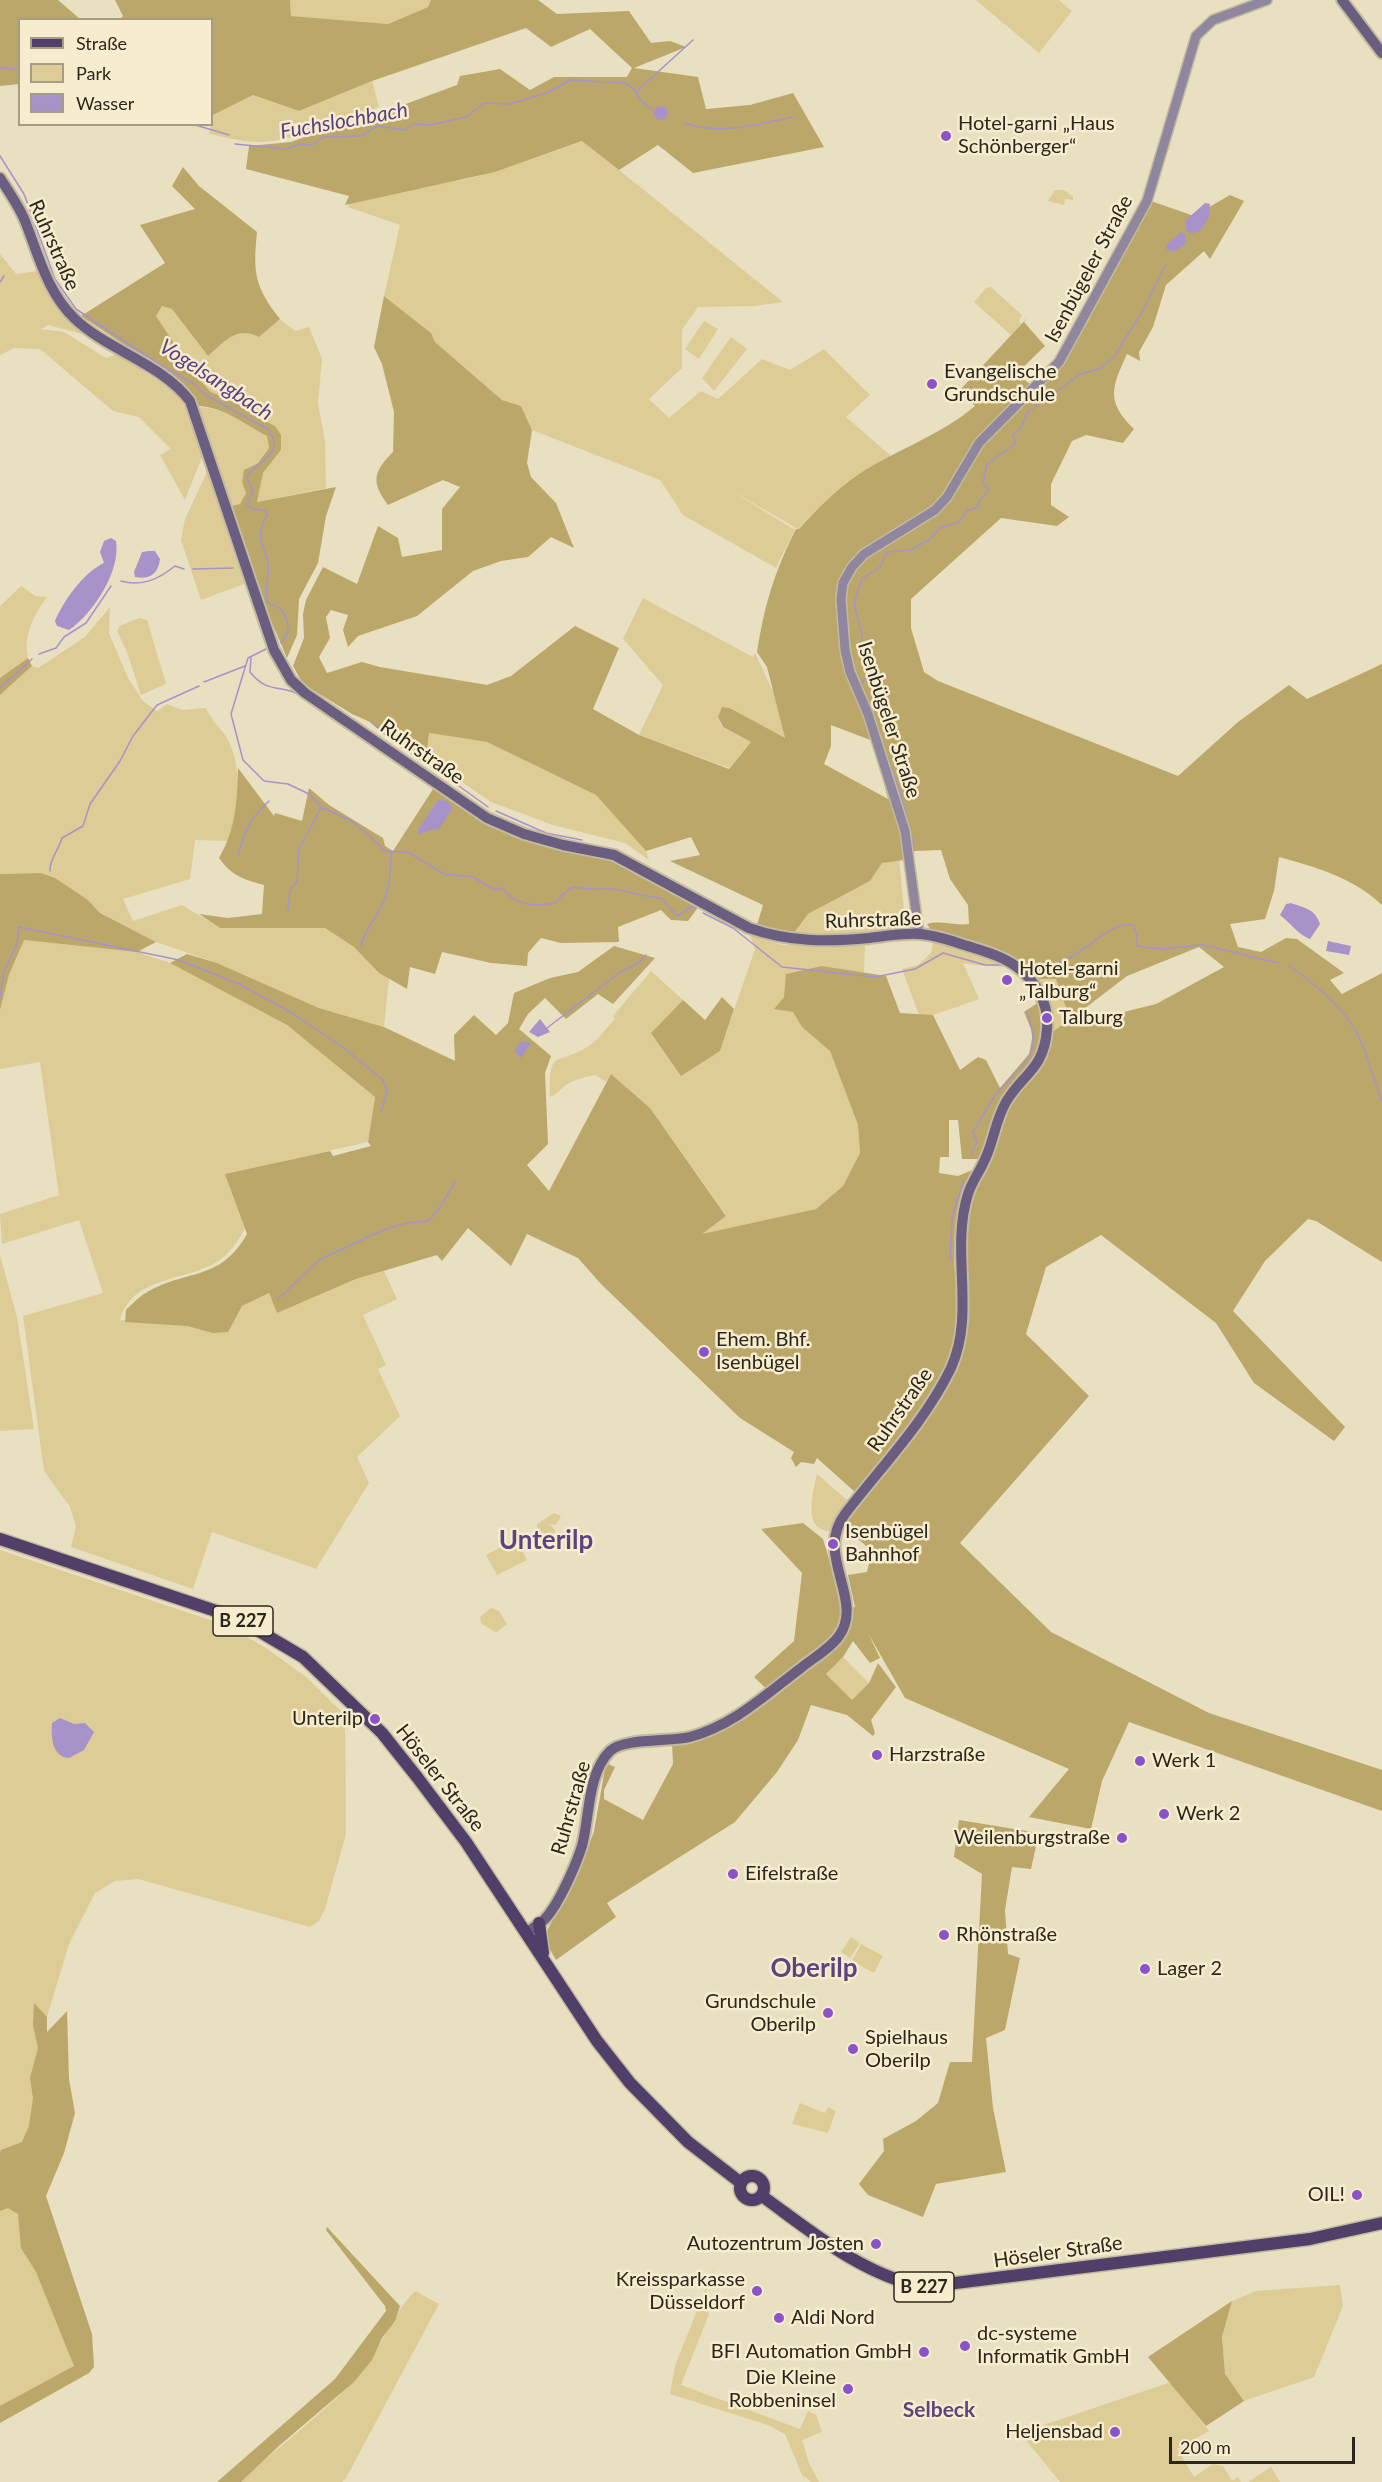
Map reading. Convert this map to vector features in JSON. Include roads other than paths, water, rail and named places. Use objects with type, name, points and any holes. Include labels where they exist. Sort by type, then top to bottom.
[{"type":"main road","points":[[1342,0],[1382,53]]},
{"type":"main road","name":"Ruhrstraße","points":[[0,178],[18,206],[47,280],[60,303],[91,331],[173,382],[190,401],[274,650],[291,680],[305,693],[487,818],[543,840],[614,855],[749,928],[773,936],[799,940],[838,941],[919,934],[977,949],[1016,966],[1037,987],[1047,1020],[1046,1039],[1036,1066],[1008,1099],[1000,1113],[986,1157],[968,1192],[959,1244],[962,1322],[958,1348],[951,1368],[928,1408],[838,1522],[834,1537],[834,1554],[846,1610],[841,1634],[749,1710],[729,1722],[692,1737],[625,1744],[612,1749],[597,1773],[582,1845],[574,1864],[546,1918],[527,1932]]},
{"type":"main road","name":"Höseler Straße","points":[[0,1539],[237,1618],[303,1657],[393,1747],[466,1842],[544,1957],[597,2041],[630,2083],[688,2142],[741,2183]]},
{"type":"main road","points":[[539,1923],[544,1957]]},
{"type":"main road","points":[[748,2176],[758,2177],[764,2184],[762,2196],[754,2200],[744,2197],[740,2191],[741,2183],[748,2176]]},
{"type":"main road","name":"Höseler Straße","points":[[762,2196],[855,2261],[900,2283],[923,2288],[1310,2239],[1382,2223]]},
{"type":"street","name":"Isenbügeler Straße","points":[[919,934],[905,831],[868,714],[850,672],[845,650],[841,600],[843,583],[852,567],[864,554],[935,510],[947,497],[980,443],[1059,362],[1147,201],[1196,36],[1212,21],[1267,0]]},
{"type":"water","points":[[658,106],[664,106],[668,113],[664,120],[658,120],[654,116],[654,110]]},
{"type":"water","points":[[1205,203],[1210,204],[1209,217],[1200,231],[1190,234],[1185,229],[1186,220]]},
{"type":"water","points":[[1181,232],[1186,235],[1185,245],[1173,252],[1167,250],[1166,245]]},
{"type":"water","points":[[111,538],[116,541],[114,565],[110,578],[96,603],[69,630],[57,626],[55,621],[69,596],[89,573],[104,563],[100,552],[104,541]]},
{"type":"water","points":[[155,551],[160,559],[157,569],[149,577],[135,577],[134,572],[142,552]]},
{"type":"water","points":[[438,800],[447,801],[453,808],[439,829],[429,830],[419,835],[418,830]]},
{"type":"water","points":[[1291,903],[1309,910],[1318,919],[1320,924],[1310,939],[1302,935],[1280,915],[1286,904]]},
{"type":"water","points":[[1328,941],[1351,946],[1349,955],[1326,951]]},
{"type":"water","points":[[540,1019],[550,1032],[538,1037],[529,1032]]},
{"type":"water","points":[[522,1041],[531,1043],[521,1058],[515,1052]]},
{"type":"water","points":[[60,1718],[74,1724],[85,1723],[94,1732],[84,1750],[69,1758],[59,1754],[52,1740],[52,1723]]},
{"type":"waterway","points":[[637,91],[693,40]]},
{"type":"waterway","name":"Fuchslochbach","points":[[0,68],[18,69]]},
{"type":"waterway","name":"Fuchslochbach","points":[[235,144],[287,149],[300,144],[312,145],[323,137],[361,136],[377,126],[405,130],[414,124],[430,125],[466,117],[484,103],[509,104],[547,93],[570,80],[625,83],[633,88],[643,103],[653,110]]},
{"type":"waterway","name":"Fuchslochbach","points":[[685,123],[698,127],[725,129],[793,117]]},
{"type":"waterway","name":"Fuchslochbach","points":[[199,126],[229,135]]},
{"type":"waterway","name":"Vogelsangbach","points":[[0,156],[24,194],[55,279],[76,309],[162,366],[194,384],[204,394],[269,430],[274,446],[272,452],[247,477],[253,491],[247,504],[250,508],[265,511],[267,515],[260,536],[268,565],[266,588],[268,603],[284,613],[288,624],[281,643]]},
{"type":"waterway","points":[[862,689],[861,684],[868,676],[866,651],[861,645],[862,634],[854,604],[862,579],[880,567],[887,552],[910,550],[929,540],[941,527],[958,523],[968,510],[978,507],[980,499],[989,489],[983,484],[987,464],[1015,444],[1013,435],[1021,428],[1027,413],[1080,374],[1099,369],[1113,358],[1144,309],[1165,266]]},
{"type":"waterway","points":[[0,282],[4,276]]},
{"type":"waterway","points":[[121,581],[129,583],[150,581],[175,566],[184,569]]},
{"type":"waterway","points":[[193,569],[233,568]]},
{"type":"waterway","points":[[39,654],[56,648],[64,637],[86,623],[111,586]]},
{"type":"waterway","name":"Vogelsangbach","points":[[266,649],[248,658],[231,714],[243,760],[264,781],[288,784],[309,794],[321,807],[350,820],[385,851],[408,852],[444,874],[473,877],[495,890],[502,888],[526,904],[555,903],[568,890],[577,887],[616,889],[661,898],[677,916],[691,907],[695,908]]},
{"type":"waterway","points":[[251,658],[250,672],[263,684],[288,690],[301,696]]},
{"type":"waterway","points":[[0,688],[32,659]]},
{"type":"waterway","points":[[204,682],[245,666]]},
{"type":"waterway","points":[[50,871],[62,838],[83,826],[90,804],[120,761],[133,736],[157,705],[199,686]]},
{"type":"waterway","points":[[874,719],[902,798],[914,847]]},
{"type":"waterway","points":[[372,723],[488,807]]},
{"type":"waterway","points":[[238,855],[249,825],[269,801]]},
{"type":"waterway","points":[[288,910],[290,890],[297,881],[299,849],[321,808]]},
{"type":"waterway","points":[[496,811],[546,833],[582,840]]},
{"type":"waterway","points":[[361,946],[385,897],[390,877],[391,851]]},
{"type":"waterway","points":[[703,913],[733,928],[782,967],[875,977],[915,969],[943,953],[985,965],[1003,965]]},
{"type":"waterway","points":[[1036,970],[1041,971],[1068,959],[1109,931],[1125,925],[1133,925],[1137,935],[1137,946],[1160,949],[1203,945],[1278,963]]},
{"type":"waterway","points":[[0,997],[4,971],[17,944],[19,927],[179,960],[239,984],[292,1013],[340,1045],[383,1080],[387,1092],[381,1112]]},
{"type":"waterway","points":[[547,1028],[619,973],[637,964],[646,955]]},
{"type":"waterway","points":[[1288,965],[1327,996],[1352,1024],[1362,1043],[1382,1102]]},
{"type":"waterway","points":[[971,1154],[977,1142],[973,1132],[994,1097],[1029,1057],[1033,1039],[1027,1011]]},
{"type":"waterway","points":[[279,1298],[319,1260],[383,1230],[406,1223],[428,1221],[439,1209],[455,1182]]},
{"type":"waterway","points":[[950,1260],[952,1218],[963,1182]]},
{"type":"place","name":"Hotel-garni „Haus Schönberger“","points":[[946,136]]},
{"type":"place","name":"Evangelische Grundschule","points":[[932,384]]},
{"type":"place","name":"Hotel-garni „Talburg“","points":[[1007,980]]},
{"type":"place","name":"Talburg","points":[[1047,1018]]},
{"type":"place","name":"Ehem. Bhf. Isenbügel","points":[[704,1352]]},
{"type":"place","name":"Isenbügel Bahnhof","points":[[833,1544]]},
{"type":"place","name":"Unterilp","points":[[375,1719]]},
{"type":"place","name":"Harzstraße","points":[[877,1755]]},
{"type":"place","name":"Werk 1","points":[[1140,1761]]},
{"type":"place","name":"Werk 2","points":[[1164,1814]]},
{"type":"place","name":"Weilenburgstraße","points":[[1122,1838]]},
{"type":"place","name":"Eifelstraße","points":[[733,1874]]},
{"type":"place","name":"Rhönstraße","points":[[944,1935]]},
{"type":"place","name":"Lager 2","points":[[1145,1969]]},
{"type":"place","name":"Grundschule Oberilp","points":[[828,2013]]},
{"type":"place","name":"Spielhaus Oberilp","points":[[853,2049]]},
{"type":"place","name":"OIL!","points":[[1357,2195]]},
{"type":"place","name":"Autozentrum Josten","points":[[876,2244]]},
{"type":"place","name":"Kreissparkasse Düsseldorf","points":[[757,2291]]},
{"type":"place","name":"Aldi Nord","points":[[779,2318]]},
{"type":"place","name":"dc-systeme Informatik GmbH","points":[[965,2346]]},
{"type":"place","name":"BFI Automation GmbH","points":[[924,2352]]},
{"type":"place","name":"Die Kleine Robbeninsel","points":[[848,2389]]},
{"type":"place","name":"Heljensbad","points":[[1115,2432]]},
{"type":"district","name":"Unterilp","points":[[546,1541]]},
{"type":"district","name":"Oberilp","points":[[814,1969]]},
{"type":"district","name":"Selbeck","points":[[939,2410]]}]
